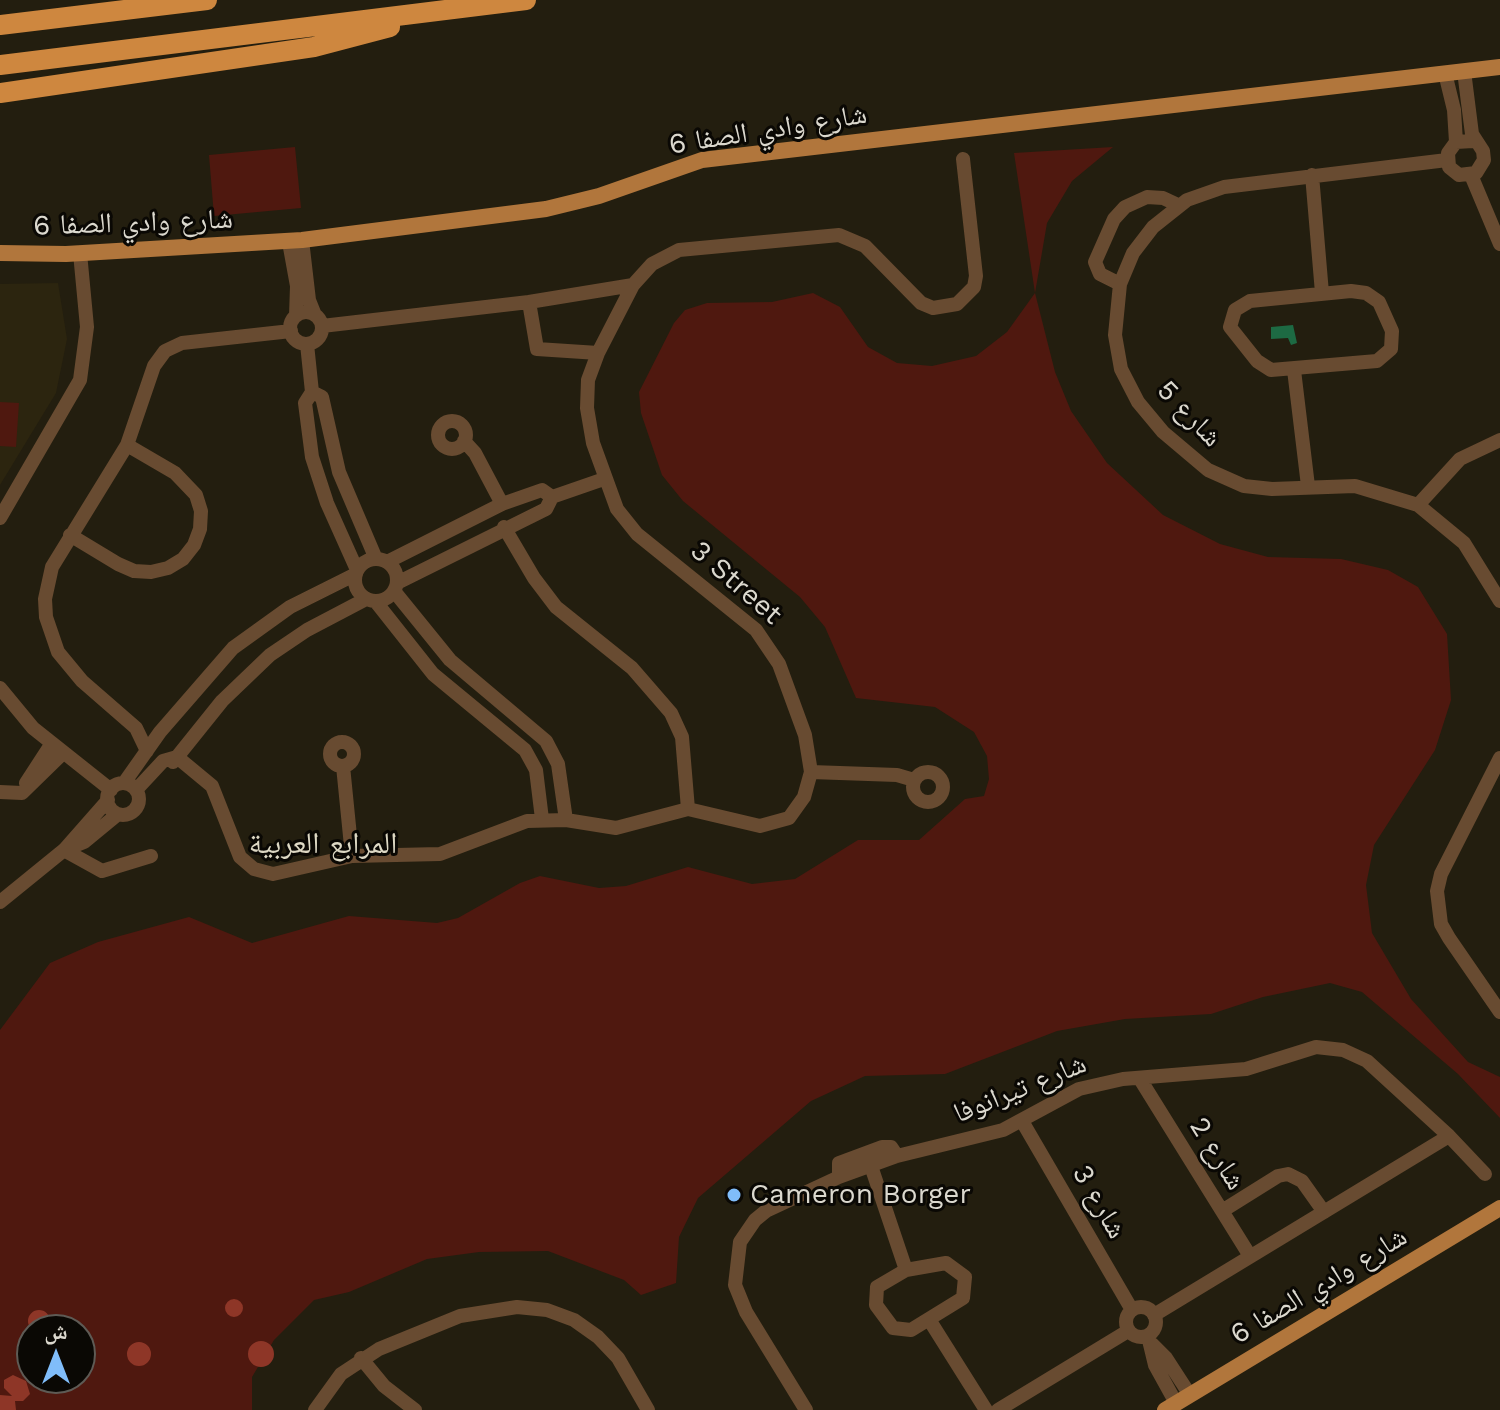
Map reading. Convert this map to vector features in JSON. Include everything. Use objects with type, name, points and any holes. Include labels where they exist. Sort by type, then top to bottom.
[{"type":"highway","points":[[0,25],[207,0]]},
{"type":"highway","points":[[0,65],[526,0]]},
{"type":"highway","points":[[0,93],[326,45],[444,10]]},
{"type":"main road","name":"شارع وادي الصفا 6","points":[[0,253],[80,253],[296,241],[546,209],[599,196],[702,160],[1500,67]]},
{"type":"main road","name":"شارع وادي الصفا 6","points":[[1177,1403],[1500,1208]]},
{"type":"street","points":[[1464,71],[1467,92],[1463,121],[1447,160],[1453,172],[1471,175],[1480,170],[1484,155]]},
{"type":"street","points":[[1445,73],[1463,121],[1484,155]]},
{"type":"street","points":[[1451,94],[1467,92]]},
{"type":"street","points":[[1456,142],[1473,141]]},
{"type":"street","points":[[1484,155],[1500,153]]},
{"type":"street","name":"3 Street","points":[[811,772],[800,719],[773,652],[756,630],[637,534],[617,509],[604,479],[587,408],[588,380],[598,353],[633,285],[652,264],[679,250],[839,235],[865,246],[921,303],[933,308],[957,304],[974,287],[976,276],[963,159]]},
{"type":"street","name":"شارع 5","points":[[1447,160],[1224,187],[1178,205],[1142,239],[1120,284],[1115,327],[1121,369],[1138,402],[1191,459],[1231,482],[1258,488],[1355,486],[1418,505],[1464,543],[1500,601]]},
{"type":"street","points":[[1312,175],[1322,293]]},
{"type":"street","points":[[1471,175],[1500,244]]},
{"type":"street","points":[[1120,284],[1100,274],[1095,262],[1114,219],[1125,207],[1147,197],[1163,198],[1178,205]]},
{"type":"street","points":[[296,241],[303,295],[319,321],[320,336],[307,344]]},
{"type":"street","points":[[0,518],[80,380],[87,336],[80,253]]},
{"type":"street","points":[[147,751],[136,728],[69,668],[51,635],[46,617],[47,584],[59,551],[127,445],[154,366],[165,351],[182,343],[294,324],[306,313],[319,321],[529,302],[633,285]]},
{"type":"street","points":[[1359,291],[1373,297],[1384,310],[1392,331],[1391,349],[1377,361],[1294,370],[1264,367],[1234,336],[1231,318],[1235,310],[1250,301],[1359,291]]},
{"type":"street","points":[[303,295],[294,324],[295,339],[307,344]]},
{"type":"street","points":[[529,302],[537,349],[598,353]]},
{"type":"street","points":[[307,344],[312,392],[305,403],[312,457],[327,503],[356,572],[356,589],[371,600],[433,674],[530,756],[538,778],[542,819]]},
{"type":"street","points":[[1294,370],[1308,486]]},
{"type":"street","points":[[312,392],[322,397],[343,483],[382,561],[396,571],[396,587],[450,660],[546,741],[558,764],[566,820]]},
{"type":"street","points":[[1418,505],[1460,459],[1500,440]]},
{"type":"street","points":[[464,441],[502,504]]},
{"type":"street","points":[[70,535],[134,571],[168,568],[194,545],[201,520],[196,495],[175,473],[127,445]]},
{"type":"street","points":[[0,902],[64,850],[95,812],[163,761],[177,757],[222,701],[270,655],[307,630],[396,587],[504,527],[546,509],[552,497],[604,479]]},
{"type":"street","points":[[64,850],[84,842],[118,814],[124,792],[147,751],[201,681],[243,641],[290,607],[356,572],[365,562],[382,561],[502,504],[542,490],[552,497]]},
{"type":"street","points":[[504,527],[534,578],[556,607],[632,668],[671,713],[682,737],[688,809]]},
{"type":"street","points":[[0,688],[17,711],[58,748],[124,792],[133,811],[118,814]]},
{"type":"street","points":[[136,728],[160,732]]},
{"type":"street","points":[[0,790],[24,785],[58,748]]},
{"type":"street","points":[[177,757],[212,786],[225,813],[235,850],[254,869],[283,873],[352,856],[440,854],[512,825],[542,819],[616,828],[688,809],[760,826],[780,823],[798,808],[811,772],[897,775],[914,780]]},
{"type":"street","points":[[1500,758],[1441,874],[1437,891],[1441,924],[1500,1012]]},
{"type":"street","points":[[343,766],[352,856]]},
{"type":"street","points":[[95,812],[107,825]]},
{"type":"street","points":[[64,850],[102,871],[151,856]]},
{"type":"street","name":"شارع تيرانوفا","points":[[806,1410],[740,1300],[735,1285],[737,1256],[747,1231],[766,1211],[839,1177],[897,1156],[982,1137],[1022,1121],[1079,1089],[1100,1082],[1246,1069],[1305,1050],[1330,1047],[1367,1061],[1449,1136],[1485,1174]]},
{"type":"street","name":"شارع 2","points":[[1140,1079],[1250,1256]]},
{"type":"street","name":"شارع 3","points":[[1022,1121],[1132,1310]]},
{"type":"street","points":[[1154,1315],[1449,1136]]},
{"type":"street","points":[[839,1177],[839,1163],[882,1147],[891,1147],[897,1156]]},
{"type":"street","points":[[871,1166],[906,1270]]},
{"type":"street","points":[[1222,1211],[1278,1176],[1288,1174],[1302,1181],[1324,1212]]},
{"type":"street","points":[[946,1263],[965,1277],[963,1298],[930,1321],[911,1330],[899,1331],[888,1323],[876,1305],[875,1293],[881,1282],[906,1270],[946,1263]]},
{"type":"street","points":[[1152,1343],[1128,1331],[1126,1320],[1132,1310],[1144,1307],[1154,1315],[1156,1324],[1152,1343],[1172,1381],[1177,1403]]},
{"type":"street","points":[[315,1410],[329,1387],[361,1358],[460,1316],[489,1308],[547,1310],[574,1320],[598,1337],[618,1358],[648,1410]]},
{"type":"street","points":[[930,1321],[986,1410]]},
{"type":"street","points":[[998,1410],[1128,1331]]},
{"type":"street","points":[[361,1358],[384,1386],[415,1410]]},
{"type":"shaded area","points":[[295,147],[301,208],[214,216],[209,155]]},
{"type":"shaded area","points":[[1113,147],[1072,181],[1047,223],[1035,293],[1014,153]]},
{"type":"shaded area","points":[[58,283],[67,339],[56,393],[0,485],[0,284]]},
{"type":"shaded area","points":[[813,293],[840,307],[868,347],[897,363],[932,366],[976,356],[1007,332],[1035,293],[1055,372],[1071,411],[1107,463],[1163,515],[1220,544],[1268,557],[1341,559],[1388,570],[1418,587],[1447,634],[1451,700],[1435,750],[1374,845],[1366,885],[1372,933],[1411,999],[1468,1062],[1500,1077],[1500,1118],[1458,1074],[1362,992],[1330,983],[1263,997],[1211,1014],[1125,1019],[1057,1031],[945,1074],[865,1076],[811,1101],[698,1198],[679,1237],[676,1283],[641,1295],[624,1280],[548,1251],[479,1252],[427,1259],[349,1292],[314,1300],[274,1340],[252,1377],[252,1410],[0,1410],[0,1030],[50,963],[98,942],[189,917],[252,943],[349,916],[437,923],[458,918],[520,883],[540,876],[599,888],[626,886],[688,867],[752,884],[795,879],[858,840],[919,840],[965,799],[984,796],[989,779],[987,756],[974,732],[935,707],[856,698],[825,627],[800,597],[683,501],[662,475],[641,413],[639,392],[674,323],[685,310],[707,303],[772,302]]},
{"type":"shaded area","points":[[1293,325],[1297,343],[1291,345],[1288,338],[1271,339],[1271,327]]},
{"type":"shaded area","points":[[0,402],[19,403],[16,447],[0,446]]},
{"type":"shaded area","points":[[230,1299],[238,1299],[243,1308],[241,1315],[230,1317],[225,1312],[225,1304]]},
{"type":"shaded area","points":[[39,1310],[48,1314],[30,1314]]},
{"type":"shaded area","points":[[261,1341],[270,1345],[274,1354],[270,1363],[261,1367],[252,1363],[248,1354],[252,1345]]},
{"type":"shaded area","points":[[139,1342],[150,1349],[151,1354],[144,1365],[139,1366],[128,1359],[127,1354],[134,1343]]},
{"type":"shaded area","points":[[16,1376],[16,1394],[30,1394],[23,1401],[15,1401],[16,1410],[0,1410],[0,1395],[12,1396],[4,1388],[4,1380]]},
{"type":"place","name":"Cameron Borger","points":[[734,1195]]},
{"type":"district","name":"المرابع العربية","points":[[323,844]]}]
